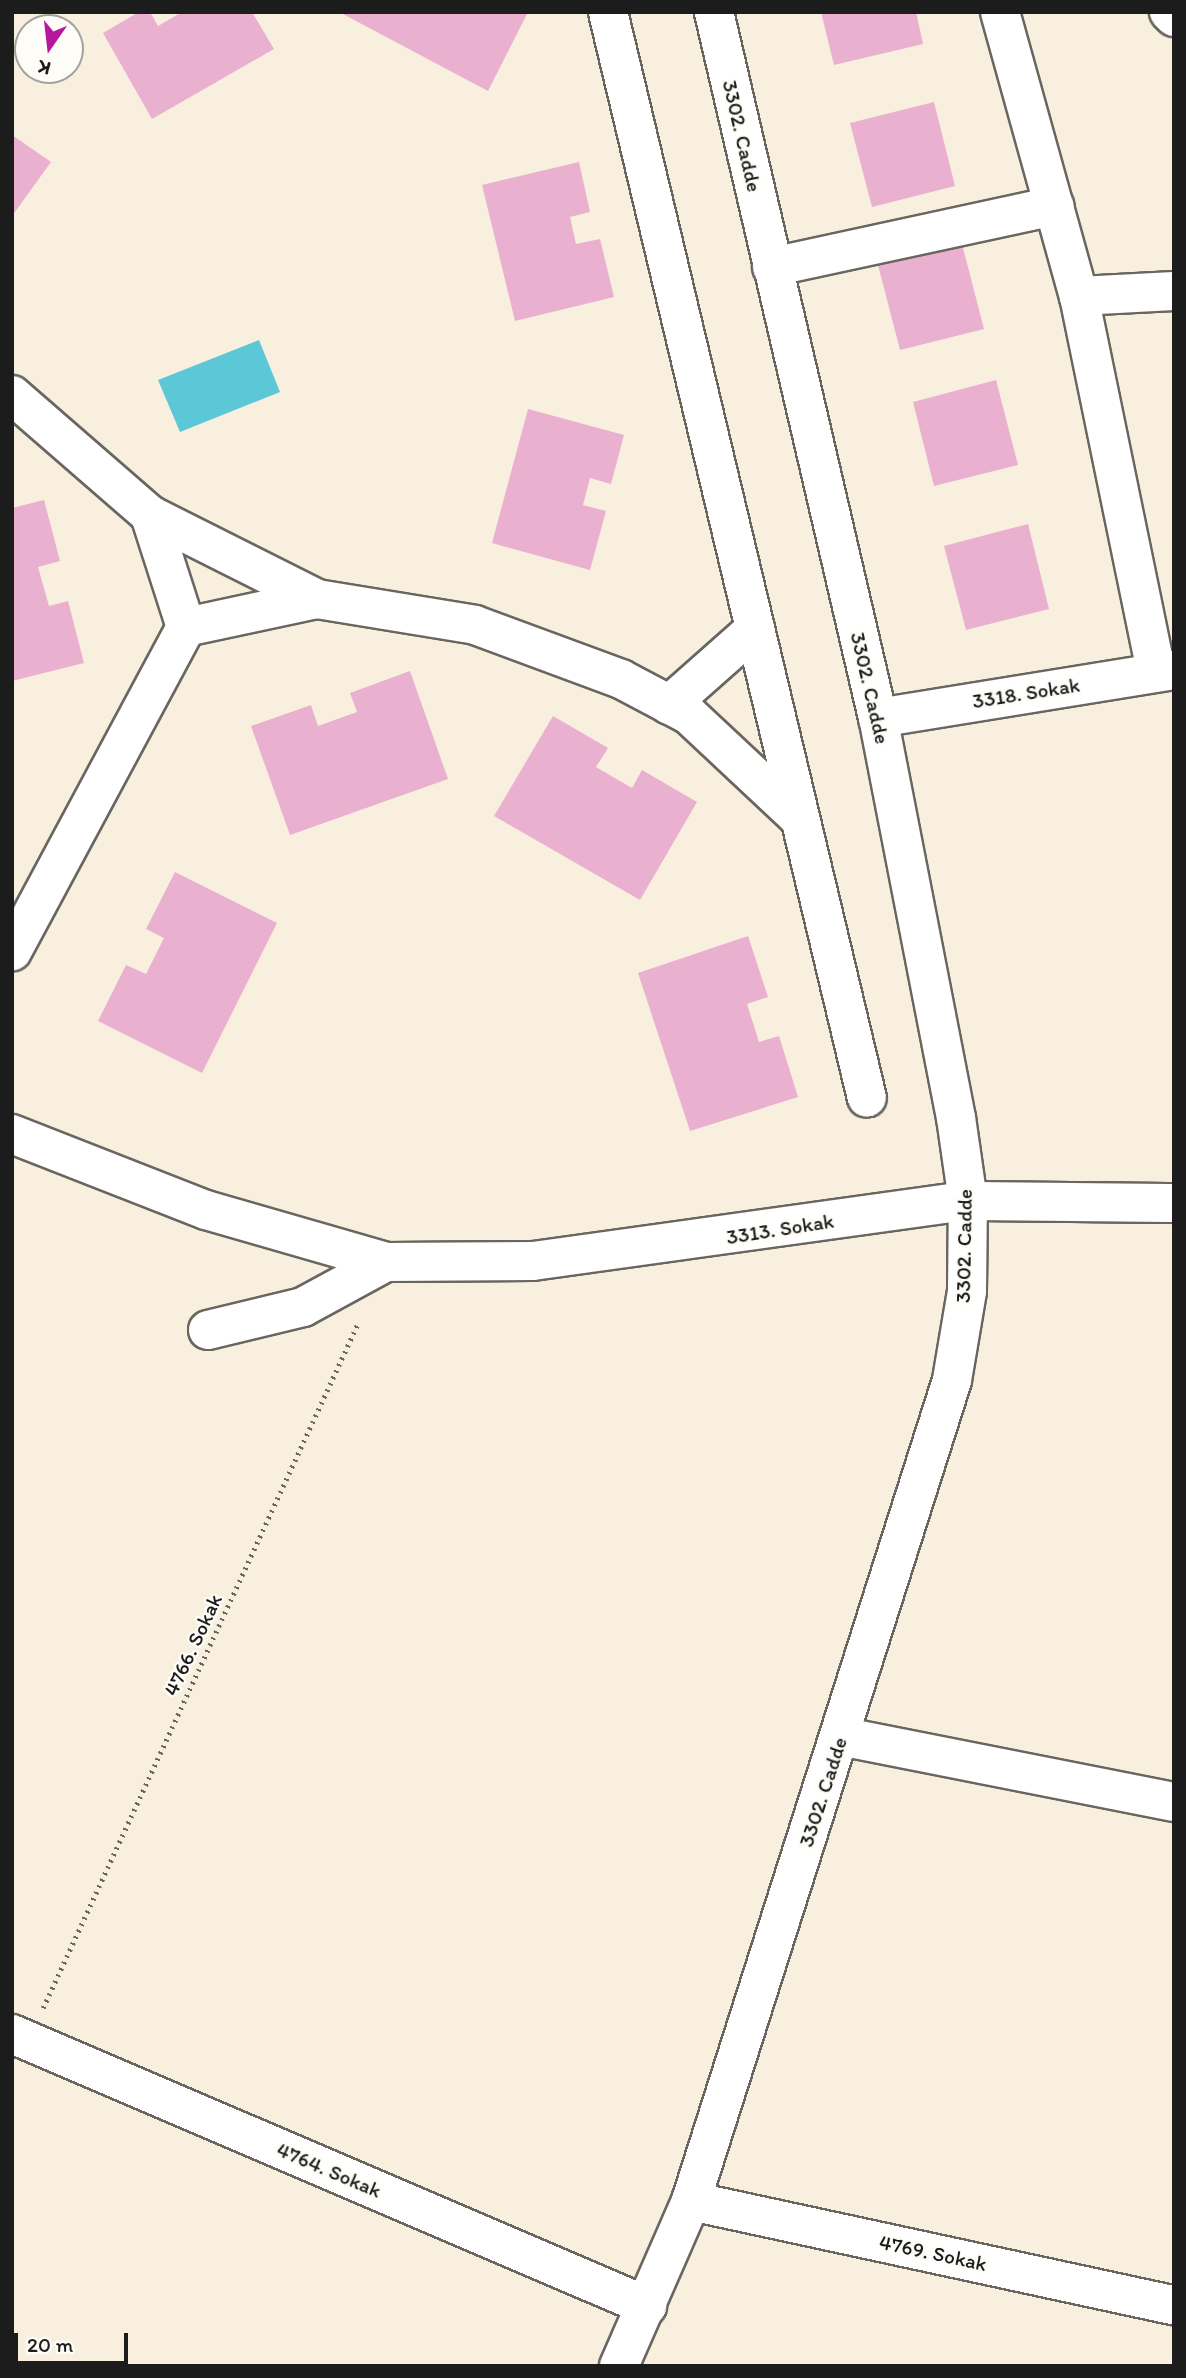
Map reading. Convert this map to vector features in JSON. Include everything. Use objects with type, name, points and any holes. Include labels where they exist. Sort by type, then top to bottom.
[{"type":"street","points":[[608,12],[867,1098]]},
{"type":"street","name":"3302. Cadde","points":[[620,2366],[691,2201],[952,1380],[967,1291],[968,1201],[878,718],[714,12]]},
{"type":"street","points":[[1000,12],[1079,296],[1165,671]]},
{"type":"street","points":[[1169,12],[1174,17]]},
{"type":"street","points":[[772,267],[1054,206]]},
{"type":"street","points":[[1079,296],[1174,291]]},
{"type":"street","points":[[12,395],[150,516],[317,599],[475,625],[621,679],[669,705],[800,819]]},
{"type":"street","points":[[12,951],[186,627],[150,516]]},
{"type":"street","points":[[186,627],[317,599]]},
{"type":"street","points":[[669,705],[755,629]]},
{"type":"street","name":"3318. Sokak","points":[[878,718],[1165,671]]},
{"type":"street","points":[[12,1134],[206,1210],[386,1262]]},
{"type":"street","name":"3313. Sokak","points":[[386,1262],[533,1261],[968,1201],[1174,1203]]},
{"type":"street","points":[[208,1330],[303,1307],[386,1262]]},
{"type":"street","points":[[840,1736],[1174,1802]]},
{"type":"street","name":"4764. Sokak","points":[[20,2037],[647,2306]]},
{"type":"street","name":"4769. Sokak","points":[[691,2201],[1174,2305]]},
{"type":"path","name":"4766. Sokak","points":[[20,2037],[386,1262]]},
{"type":"water","points":[[259,340],[280,392],[180,432],[158,380]]},
{"type":"building","points":[[139,12],[150,12],[158,26],[182,12],[252,12],[274,49],[152,119],[103,33]]},
{"type":"building","points":[[339,12],[528,12],[488,91]]},
{"type":"building","points":[[821,12],[916,12],[923,44],[834,65]]},
{"type":"building","points":[[934,102],[955,186],[872,207],[850,123]]},
{"type":"building","points":[[12,135],[51,162],[12,216]]},
{"type":"building","points":[[579,162],[590,212],[570,217],[576,244],[600,239],[614,297],[515,321],[482,185]]},
{"type":"building","points":[[962,244],[984,329],[900,350],[878,265]]},
{"type":"building","points":[[996,380],[1018,465],[934,486],[913,402]]},
{"type":"building","points":[[528,409],[624,435],[611,484],[590,478],[583,505],[606,511],[590,570],[492,543]]},
{"type":"building","points":[[44,500],[60,561],[38,567],[49,606],[68,601],[84,663],[12,681],[12,508]]},
{"type":"building","points":[[1028,524],[1049,609],[966,630],[944,546]]},
{"type":"building","points":[[410,671],[448,779],[290,835],[251,726],[311,705],[318,726],[357,712],[350,693]]},
{"type":"building","points":[[553,716],[608,748],[596,767],[632,788],[642,770],[697,802],[640,900],[494,816]]},
{"type":"building","points":[[175,872],[277,923],[202,1073],[98,1021],[126,965],[146,974],[164,938],[146,929]]},
{"type":"building","points":[[748,936],[768,997],[747,1004],[759,1042],[779,1036],[798,1097],[690,1131],[638,973]]}]
